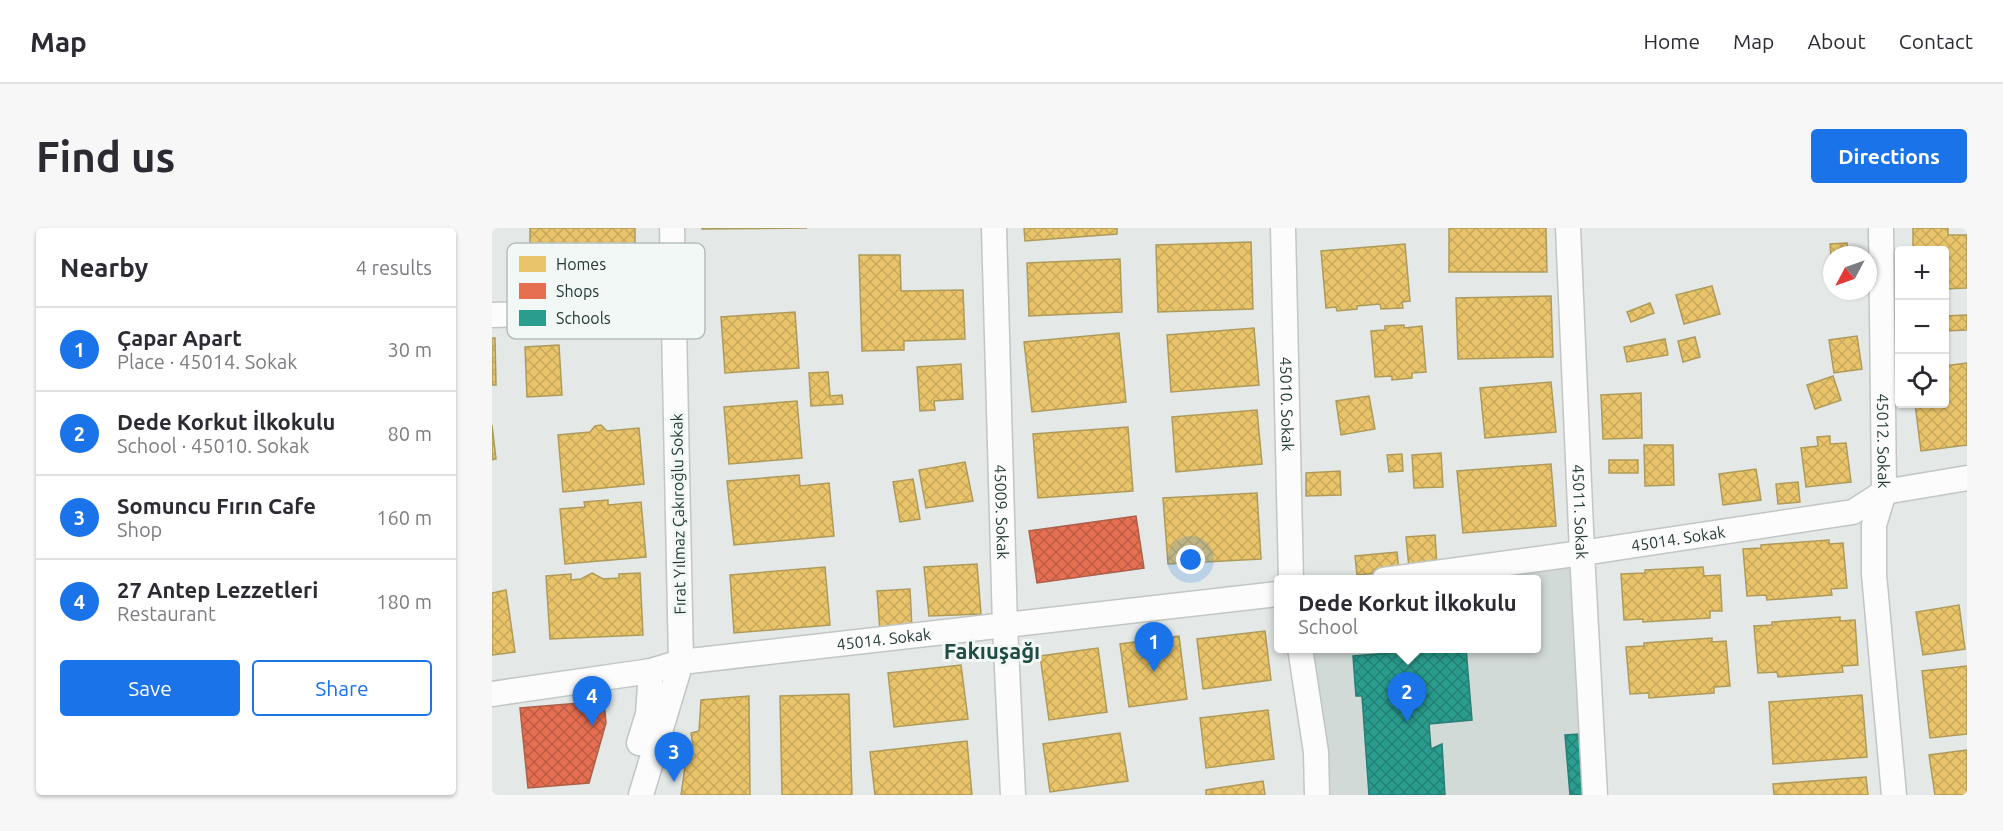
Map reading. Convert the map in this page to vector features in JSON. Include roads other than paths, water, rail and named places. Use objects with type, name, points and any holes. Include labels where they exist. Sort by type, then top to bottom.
[{"type":"street","name":"Fırat Yılmaz Çakıroğlu Sokak","points":[[672,228],[672,243]]},
{"type":"street","name":"45009. Sokak","points":[[994,228],[1005,626],[1013,795]]},
{"type":"street","name":"45010. Sokak","points":[[1283,228],[1291,575]]},
{"type":"street","name":"45011. Sokak","points":[[1568,228],[1595,795]]},
{"type":"street","name":"45012. Sokak","points":[[1881,228],[1884,492],[1874,525],[1874,574],[1894,795]]},
{"type":"street","points":[[492,315],[507,315]]},
{"type":"street","name":"Fırat Yılmaz Çakıroğlu Sokak","points":[[641,795],[681,662],[675,339]]},
{"type":"street","name":"45014. Sokak","points":[[1414,575],[1582,553],[1853,512],[1884,492],[1967,478]]},
{"type":"street","name":"45014. Sokak","points":[[492,694],[651,671],[681,662],[1274,594]]},
{"type":"street","points":[[1301,653],[1316,752],[1317,795]]},
{"type":"street","points":[[629,795],[631,772],[648,714],[651,671]]},
{"type":"place","name":"Çapar Apart","points":[[1154,672]]},
{"type":"place","name":"Dede Korkut İlkokulu","points":[[1407,722]]},
{"type":"place","name":"27 Antep Lezzetleri","points":[[592,726]]},
{"type":"place","name":"Somuncu Fırın Cafe","points":[[674,782]]},
{"type":"district","name":"Fakıuşağı","points":[[992,651]]}]
